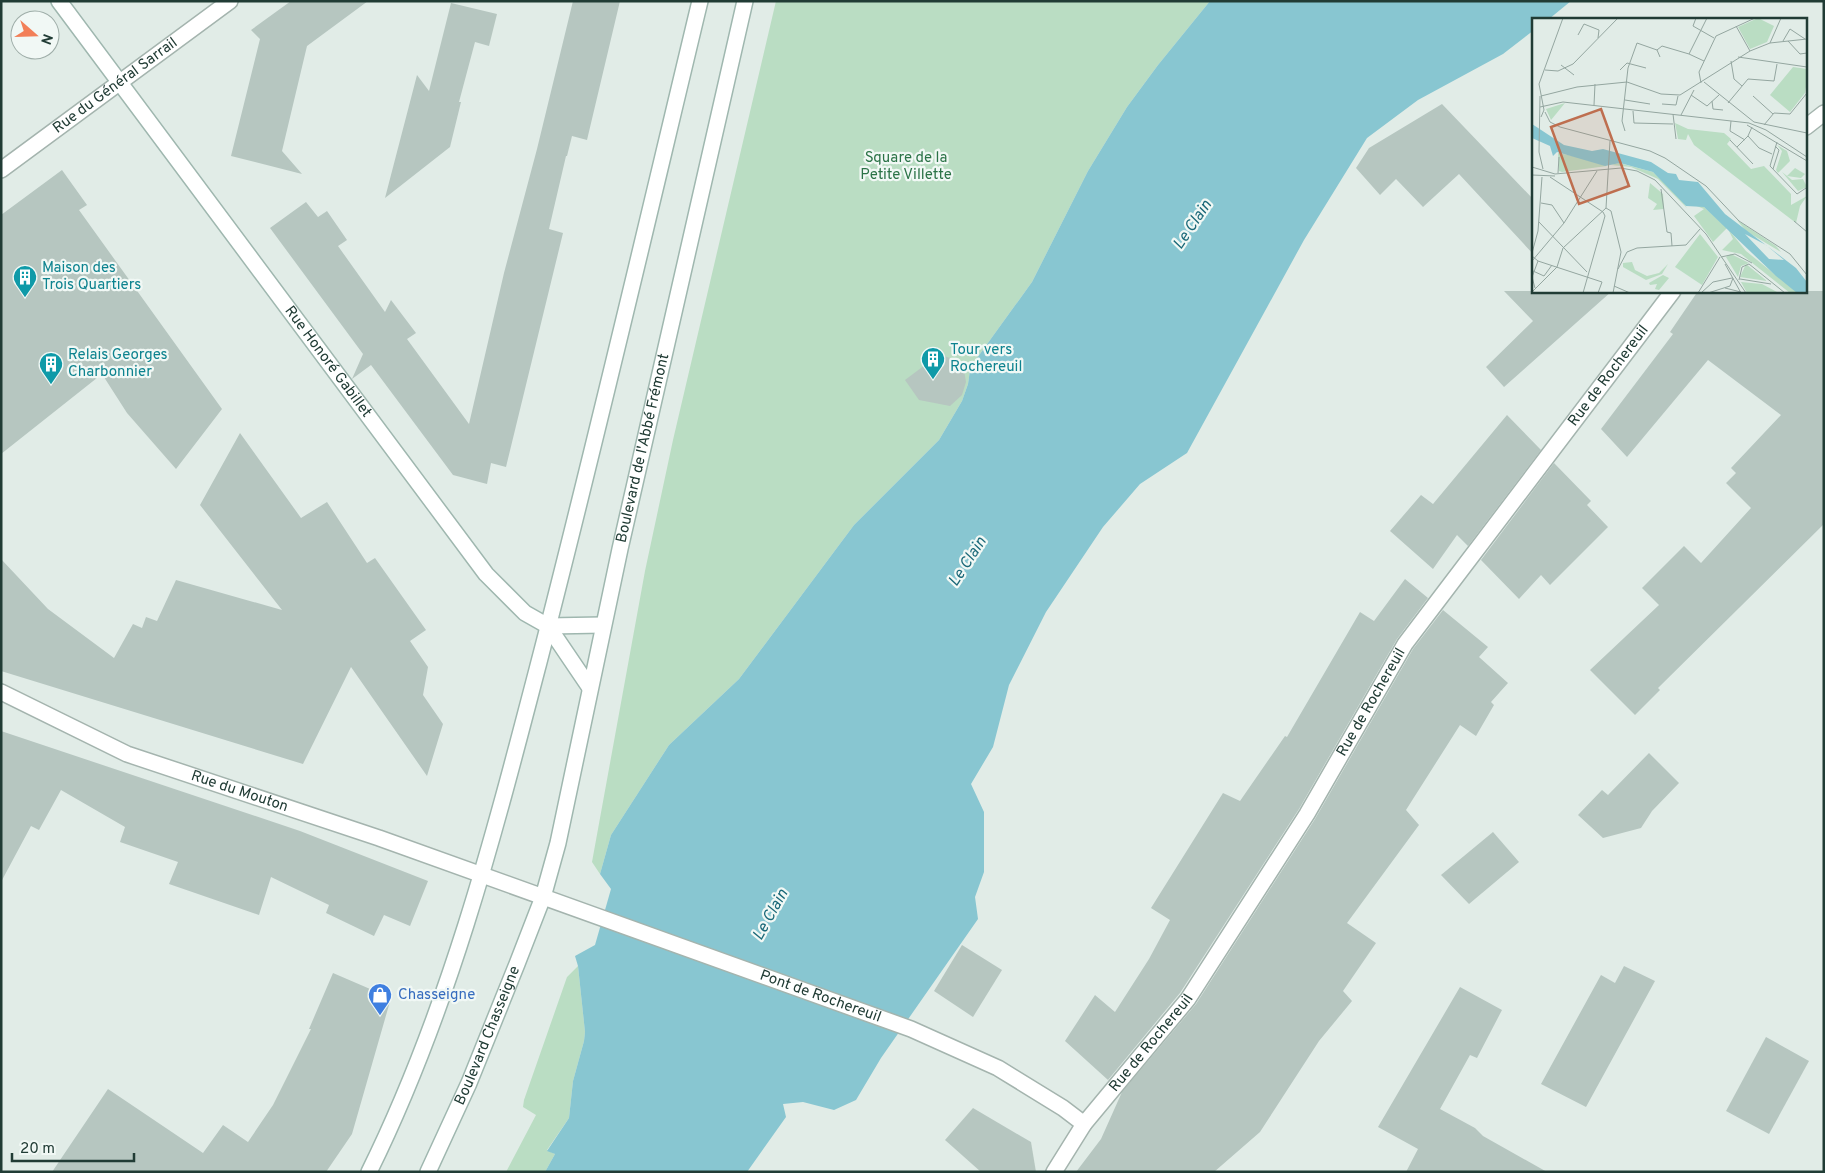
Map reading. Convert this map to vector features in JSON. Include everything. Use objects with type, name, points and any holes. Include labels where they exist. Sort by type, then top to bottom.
[{"type":"street","name":"Rue Honoré Gabillet","points":[[59,1],[486,574],[525,613],[548,626]]},
{"type":"street","name":"Rue du Général Sarrail","points":[[1,170],[230,1]]},
{"type":"street","points":[[369,1172],[405,1093],[438,1007],[483,875],[572,538],[700,1]]},
{"type":"street","name":"Boulevard de l'Abbé Frémont","points":[[543,897],[558,843],[603,624],[745,1]]},
{"type":"street","points":[[1808,125],[1824,113]]},
{"type":"street","name":"Rue de Rochereuil","points":[[1054,1172],[1084,1124],[1188,1000],[1307,814],[1405,644],[1672,292]]},
{"type":"street","points":[[548,626],[603,624]]},
{"type":"street","points":[[548,626],[590,688]]},
{"type":"street","name":"Rue du Mouton","points":[[1,692],[127,754],[380,838],[543,897]]},
{"type":"street","name":"Pont de Rochereuil","points":[[543,897],[911,1029],[998,1068],[1063,1108],[1084,1124]]},
{"type":"street","name":"Boulevard Chasseigne","points":[[428,1172],[469,1083],[543,897]]},
{"type":"green space","name":"Square de la Petite Villette","points":[[776,1],[1210,1],[1127,107],[1088,171],[1032,282],[972,365],[962,401],[939,440],[854,525],[739,679],[669,745],[611,835],[600,874],[592,862],[645,571],[673,440]]},
{"type":"green space","points":[[578,966],[585,1032],[573,1081],[569,1118],[547,1150],[555,1154],[545,1172],[506,1172],[536,1115],[523,1107],[524,1100],[567,977]]},
{"type":"water","name":"Le Clain","points":[[1210,1],[1571,1],[1550,18],[1532,18],[1532,32],[1503,54],[1418,100],[1367,138],[1304,240],[1187,453],[1140,484],[1103,527],[1046,612],[1009,685],[993,747],[971,784],[984,812],[984,872],[975,897],[978,919],[881,1058],[856,1100],[834,1110],[803,1102],[783,1104],[786,1117],[747,1172],[545,1172],[555,1154],[547,1151],[569,1118],[573,1081],[585,1032],[578,966],[575,956],[595,945],[611,889],[600,874],[611,835],[669,745],[739,679],[854,525],[939,440],[962,401],[972,365],[1032,282],[1088,171],[1127,107]]},
{"type":"building","points":[[291,1],[368,1],[307,46],[282,151],[302,174],[231,156],[260,39],[251,30]]},
{"type":"building","points":[[573,1],[620,1],[587,140],[572,136],[566,156],[549,229],[563,233],[506,467],[491,463],[487,484],[453,475],[371,365],[352,379],[363,354],[270,228],[306,202],[318,217],[327,211],[347,240],[338,246],[385,312],[391,300],[416,333],[407,339],[469,424],[504,273]]},
{"type":"building","points":[[451,3],[497,14],[489,46],[475,42],[459,102],[461,102],[450,147],[385,198],[417,75],[429,91]]},
{"type":"building","points":[[1442,104],[1532,198],[1532,253],[1459,174],[1423,207],[1396,179],[1380,195],[1356,168],[1369,148]]},
{"type":"building","points":[[62,170],[87,205],[79,210],[222,409],[176,469],[127,413],[102,374],[1,454],[1,215]]},
{"type":"building","points":[[1504,291],[1611,292],[1504,387],[1486,367],[1533,321]]},
{"type":"building","points":[[1824,291],[1824,524],[1658,688],[1660,690],[1635,715],[1590,670],[1659,605],[1642,588],[1684,546],[1701,563],[1751,508],[1726,483],[1736,473],[1731,468],[1781,415],[1708,360],[1627,457],[1601,429],[1673,334],[1670,332],[1697,292]]},
{"type":"building","name":"Tour vers Rochereuil","points":[[944,356],[956,360],[964,370],[966,382],[962,395],[950,406],[919,400],[905,380],[929,362]]},
{"type":"building","points":[[1507,415],[1541,450],[1468,546],[1457,535],[1433,569],[1390,531],[1421,495],[1433,504]]},
{"type":"building","points":[[240,433],[301,518],[327,502],[367,563],[375,558],[426,630],[410,641],[428,667],[423,695],[443,724],[427,776],[351,667],[303,764],[1,671],[1,559],[48,609],[114,658],[133,624],[142,628],[146,617],[157,621],[176,580],[282,610],[200,505]]},
{"type":"building","points":[[1554,463],[1591,501],[1587,505],[1608,527],[1550,585],[1541,575],[1519,599],[1481,560]]},
{"type":"building","points":[[1405,579],[1428,598],[1397,639],[1299,809],[1180,993],[1108,1080],[1065,1041],[1095,995],[1115,1012],[1149,959],[1170,920],[1151,908],[1223,793],[1240,801],[1285,736],[1287,737],[1360,612],[1374,621]]},
{"type":"building","points":[[1443,610],[1488,647],[1479,657],[1508,683],[1491,702],[1494,705],[1476,736],[1460,725],[1406,810],[1419,825],[1347,923],[1376,943],[1343,991],[1352,1001],[1319,1041],[1260,1132],[1214,1172],[1076,1172],[1101,1139],[1122,1092],[1196,1004],[1315,819],[1413,649]]},
{"type":"building","points":[[1,731],[300,831],[428,881],[410,926],[384,915],[374,936],[326,913],[329,905],[271,877],[259,915],[169,884],[178,862],[120,842],[125,827],[61,790],[39,830],[31,826],[1,882]]},
{"type":"building","points":[[1649,753],[1679,783],[1652,811],[1641,828],[1603,838],[1578,815],[1602,790],[1608,795]]},
{"type":"building","points":[[1493,832],[1519,862],[1469,904],[1441,875]]},
{"type":"building","points":[[962,945],[1002,970],[973,1017],[934,991]]},
{"type":"building","points":[[1624,966],[1655,981],[1586,1107],[1541,1084],[1601,975],[1615,983]]},
{"type":"building","points":[[333,973],[391,998],[352,1134],[326,1172],[52,1172],[108,1089],[203,1153],[223,1125],[248,1142],[273,1105],[311,1029],[309,1029]]},
{"type":"building","points":[[1460,987],[1502,1010],[1477,1058],[1470,1055],[1440,1109],[1547,1172],[1406,1172],[1418,1149],[1378,1127]]},
{"type":"building","points":[[1766,1037],[1809,1061],[1769,1134],[1726,1111]]},
{"type":"building","points":[[973,1108],[1031,1142],[1036,1172],[981,1172],[945,1140]]},
{"type":"place","name":"Maison des Trois Quartiers","points":[[25,298]]},
{"type":"place","name":"Tour vers Rochereuil","points":[[933,380]]},
{"type":"place","name":"Relais Georges Charbonnier","points":[[51,385]]},
{"type":"place","name":"Chasseigne","points":[[380,1016]]}]
